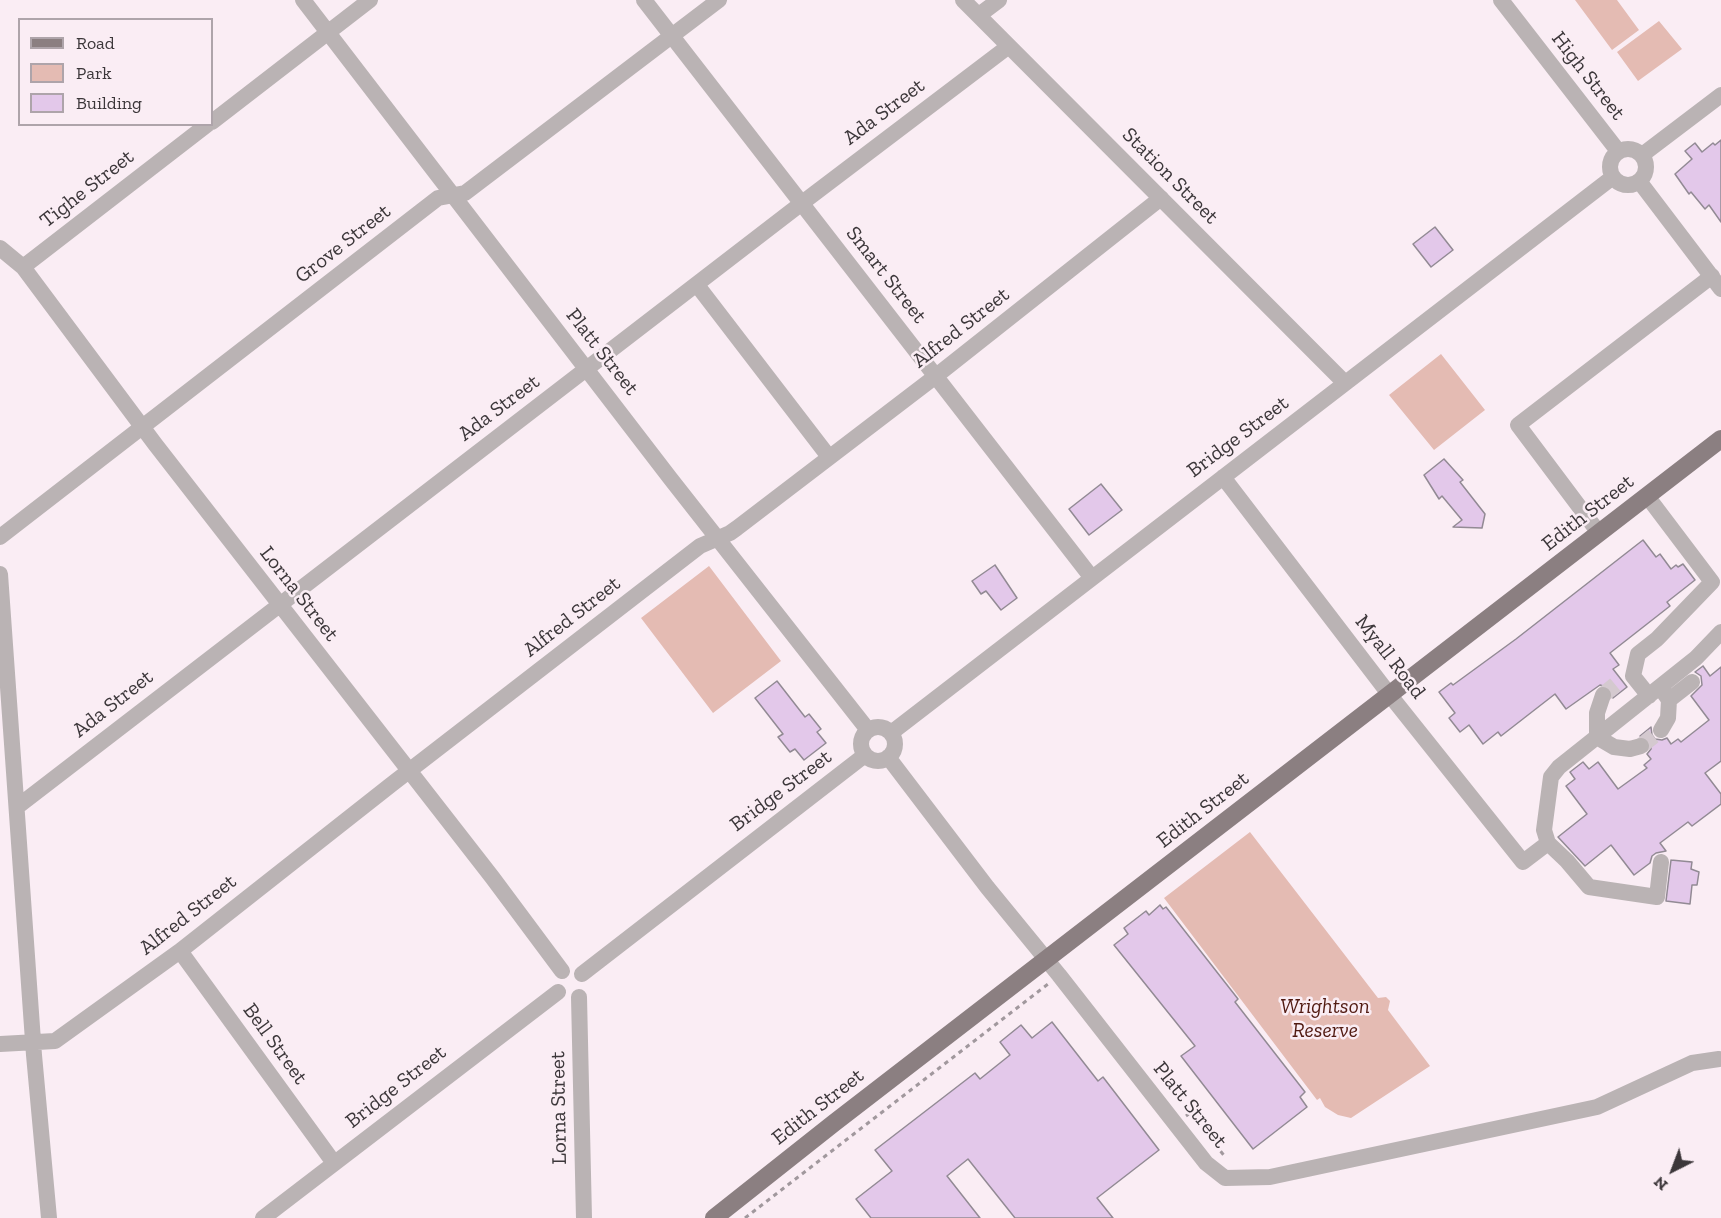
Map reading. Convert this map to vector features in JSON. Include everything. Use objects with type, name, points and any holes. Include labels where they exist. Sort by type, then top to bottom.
[{"type":"main road","name":"Edith Street","points":[[714,1218],[1721,439]]},
{"type":"street","name":"Platt Street","points":[[303,0],[717,538],[868,730]]},
{"type":"street","name":"Tighe Street","points":[[213,121],[370,0]]},
{"type":"street","name":"Smart Street","points":[[644,0],[1092,578]]},
{"type":"street","name":"Grove Street","points":[[0,537],[438,198],[465,193],[720,0]]},
{"type":"street","name":"Station Street","points":[[963,0],[1345,383]]},
{"type":"street","points":[[979,15],[999,0]]},
{"type":"street","name":"High Street","points":[[1501,0],[1618,151]]},
{"type":"street","name":"Ada Street","points":[[16,807],[802,202],[1009,46]]},
{"type":"street","points":[[1642,155],[1721,95]]},
{"type":"street","name":"Tighe Street","points":[[23,267],[206,126]]},
{"type":"street","points":[[1630,148],[1642,155],[1646,169],[1639,181],[1626,185],[1613,177],[1610,163],[1618,151],[1630,148]]},
{"type":"street","name":"Bridge Street","points":[[891,733],[1613,177]]},
{"type":"street","points":[[1599,533],[1518,425],[1716,282],[1639,181]]},
{"type":"street","name":"Alfred Street","points":[[0,1044],[55,1041],[180,951],[408,771],[700,546],[730,533],[936,376],[1161,198]]},
{"type":"street","name":"Lorna Street","points":[[0,248],[23,267],[142,427],[562,971]]},
{"type":"street","points":[[697,285],[829,457]]},
{"type":"street","name":"Myall Road","points":[[1223,477],[1389,694],[1523,862],[1548,843]]},
{"type":"street","points":[[1647,496],[1712,582],[1657,639],[1638,654],[1628,678],[1659,694],[1668,718],[1661,730]]},
{"type":"street","points":[[0,574],[33,1044],[49,1218]]},
{"type":"street","points":[[1661,862],[1657,897],[1589,887],[1548,843],[1544,830],[1551,777],[1559,767],[1597,737],[1659,694],[1721,632]]},
{"type":"street","points":[[1659,694],[1692,682]]},
{"type":"street","points":[[1597,737],[1597,713],[1603,695]]},
{"type":"street","points":[[877,727],[887,729],[891,733],[895,744],[888,758],[876,760],[865,754],[861,742],[868,730],[877,727]]},
{"type":"street","points":[[1597,737],[1614,747],[1630,749],[1641,746]]},
{"type":"street","name":"Bridge Street","points":[[582,974],[865,754]]},
{"type":"street","name":"Platt Street","points":[[888,758],[987,887],[1047,959],[1206,1163],[1225,1178],[1270,1177],[1597,1107],[1692,1063],[1719,1059]]},
{"type":"street","name":"Bell Street","points":[[180,951],[334,1163]]},
{"type":"street","points":[[571,968],[582,974],[586,986],[579,997],[567,999],[558,992],[555,981],[562,971],[571,968]]},
{"type":"street","name":"Bridge Street","points":[[263,1218],[558,992]]},
{"type":"street","name":"Lorna Street","points":[[579,997],[584,1218]]},
{"type":"path","points":[[745,1218],[1048,984]]},
{"type":"path","points":[[1190,1113],[1227,1159]]},
{"type":"green space","points":[[1575,0],[1617,0],[1639,30],[1612,50]]},
{"type":"green space","points":[[1659,21],[1682,49],[1638,81],[1617,52]]},
{"type":"green space","points":[[1441,354],[1485,410],[1434,450],[1389,395]]},
{"type":"green space","points":[[709,566],[781,661],[713,713],[641,618]]},
{"type":"green space","name":"Wrightson Reserve","points":[[1250,832],[1378,998],[1386,997],[1390,1001],[1388,1010],[1430,1066],[1351,1118],[1338,1115],[1325,1107],[1320,1098],[1317,1100],[1164,898]]},
{"type":"building","points":[[1721,140],[1721,222],[1709,205],[1705,209],[1691,192],[1689,194],[1675,174],[1692,159],[1685,151],[1695,143],[1702,152]]},
{"type":"building","points":[[1435,227],[1453,250],[1431,267],[1413,244]]},
{"type":"building","points":[[1444,459],[1463,480],[1460,482],[1485,514],[1482,528],[1453,527],[1462,520],[1442,496],[1439,499],[1424,475]]},
{"type":"building","points":[[1101,484],[1122,510],[1089,535],[1069,509]]},
{"type":"building","points":[[1643,540],[1656,557],[1660,554],[1671,569],[1683,564],[1695,580],[1667,602],[1670,606],[1610,653],[1619,665],[1613,669],[1627,687],[1613,698],[1610,688],[1600,685],[1566,709],[1555,694],[1501,736],[1498,732],[1483,744],[1469,725],[1460,732],[1449,718],[1455,713],[1439,692],[1451,683],[1453,685],[1516,639]]},
{"type":"building","points":[[995,565],[1017,598],[1001,610],[986,591],[981,594],[972,581]]},
{"type":"building","points":[[1703,666],[1710,676],[1721,667],[1721,761],[1705,773],[1721,794],[1721,804],[1692,826],[1688,822],[1660,843],[1666,851],[1652,856],[1650,863],[1634,875],[1611,845],[1585,866],[1558,837],[1587,814],[1566,786],[1575,779],[1570,772],[1583,762],[1589,769],[1598,762],[1618,789],[1647,768],[1644,765],[1651,759],[1647,754],[1651,749],[1651,744],[1648,738],[1640,736],[1651,727],[1655,739],[1667,738],[1671,744],[1678,739],[1681,742],[1709,720],[1691,696],[1702,685],[1701,676],[1695,672]]},
{"type":"building","points":[[777,681],[805,717],[809,714],[821,729],[817,732],[826,743],[804,760],[795,749],[790,752],[778,737],[783,734],[755,698]]},
{"type":"building","points":[[1671,860],[1692,862],[1691,869],[1699,872],[1697,885],[1692,885],[1690,904],[1666,901]]},
{"type":"building","points":[[1160,905],[1163,909],[1166,907],[1238,999],[1235,1002],[1305,1092],[1300,1097],[1307,1107],[1253,1149],[1181,1056],[1195,1046],[1114,945],[1128,934],[1124,928],[1146,911],[1149,915]]},
{"type":"building","points":[[1052,1022],[1098,1081],[1103,1077],[1159,1150],[1097,1198],[1113,1218],[1015,1218],[968,1159],[947,1176],[980,1218],[871,1218],[856,1199],[892,1171],[875,1150],[975,1073],[980,1079],[1010,1055],[1000,1042],[1021,1025],[1032,1038]]},
{"type":"tunnel","points":[[1603,695],[1621,680]]},
{"type":"tunnel","points":[[1641,746],[1661,730]]}]
